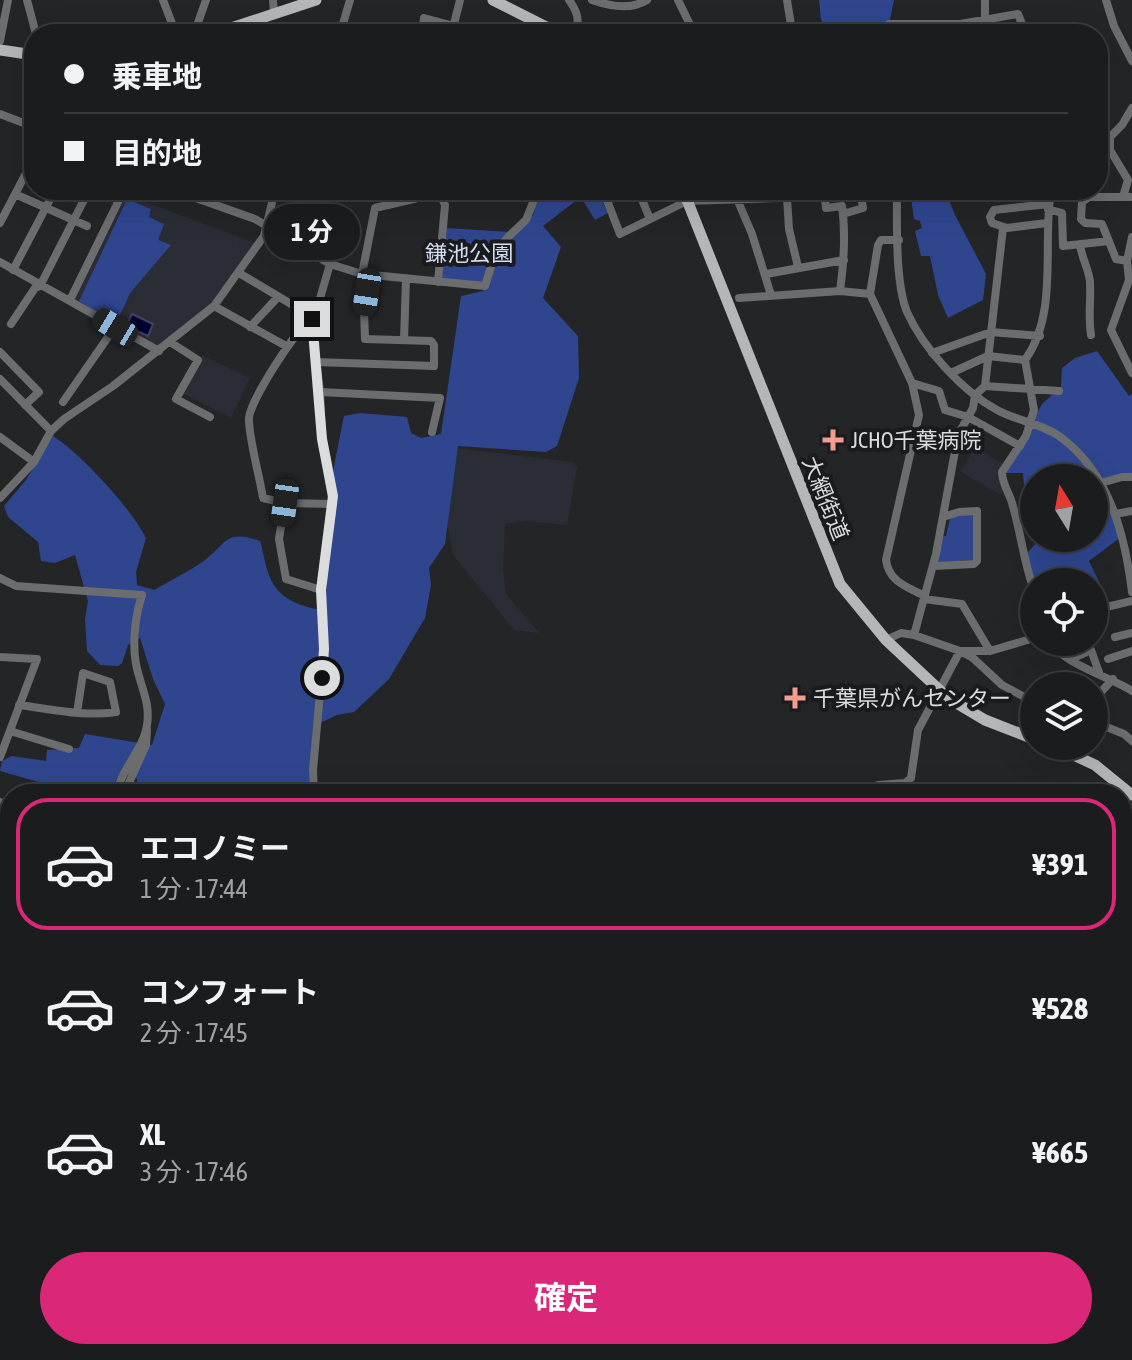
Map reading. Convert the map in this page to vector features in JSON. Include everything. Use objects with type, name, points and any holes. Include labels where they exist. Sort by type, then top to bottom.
[{"type":"main road","points":[[244,24],[316,0]]},
{"type":"main road","points":[[493,0],[540,24]]},
{"type":"main road","points":[[0,50],[24,54]]},
{"type":"main road","name":"大網街道","points":[[687,200],[832,568],[846,593],[886,640],[940,691],[985,720],[1020,734]]},
{"type":"main road","points":[[1084,760],[1118,784]]},
{"type":"street","points":[[0,41],[3,9],[8,0]]},
{"type":"street","points":[[27,0],[33,24]]},
{"type":"street","points":[[163,0],[172,24]]},
{"type":"street","points":[[198,24],[206,0]]},
{"type":"street","points":[[273,0],[274,14]]},
{"type":"street","points":[[343,24],[350,0]]},
{"type":"street","points":[[455,24],[460,0]]},
{"type":"street","points":[[569,0],[579,24]]},
{"type":"street","points":[[592,0],[609,5],[634,6],[647,0]]},
{"type":"street","points":[[678,0],[690,24]]},
{"type":"street","points":[[787,0],[791,24]]},
{"type":"street","points":[[985,0],[985,21]]},
{"type":"street","points":[[1106,0],[1114,26],[1132,61]]},
{"type":"street","points":[[950,24],[1018,14],[1022,24]]},
{"type":"street","points":[[423,24],[424,18],[444,24]]},
{"type":"street","points":[[1127,197],[1128,180],[1110,150],[1110,137],[1132,108]]},
{"type":"street","points":[[0,114],[24,123]]},
{"type":"street","points":[[0,223],[24,177]]},
{"type":"street","points":[[15,194],[24,198]]},
{"type":"street","points":[[28,200],[87,226]]},
{"type":"street","points":[[13,270],[49,200]]},
{"type":"street","points":[[11,324],[35,288],[40,286],[84,200]]},
{"type":"street","points":[[70,300],[119,200]]},
{"type":"street","points":[[201,200],[267,224],[330,264],[366,275],[485,286],[495,254],[526,220],[534,200]]},
{"type":"street","points":[[0,498],[34,462],[51,431],[214,306],[264,236],[273,200]]},
{"type":"street","points":[[407,200],[375,208],[366,275],[365,339],[433,343],[432,379]]},
{"type":"street","points":[[438,282],[445,205],[443,200]]},
{"type":"street","points":[[607,200],[620,234],[679,200]]},
{"type":"street","points":[[642,200],[650,219]]},
{"type":"street","points":[[737,200],[752,234],[771,295]]},
{"type":"street","points":[[787,200],[789,229],[798,267]]},
{"type":"street","points":[[825,200],[826,208],[842,206],[846,227],[842,235],[844,260],[840,291]]},
{"type":"street","points":[[843,214],[863,208],[862,200]]},
{"type":"street","points":[[897,200],[903,295],[907,312],[932,353],[975,395],[998,410],[1060,437],[1087,464]]},
{"type":"street","points":[[1026,568],[1013,503],[1002,477],[1031,423],[1034,403],[1025,360],[1040,336],[1046,304],[1050,200]]},
{"type":"street","points":[[1085,200],[1081,219],[1085,223],[1102,224],[1116,259],[1127,261]]},
{"type":"street","points":[[1047,223],[1003,228],[992,223],[990,217],[994,210],[1049,206],[1062,213],[1063,246],[1109,241]]},
{"type":"street","points":[[914,635],[934,566],[958,435],[973,408],[975,395],[985,386],[1003,228]]},
{"type":"street","points":[[1132,237],[1127,261],[1130,280],[1111,330],[1132,373]]},
{"type":"street","points":[[899,240],[881,240],[878,245],[870,294],[912,383],[919,415],[886,560],[887,571],[893,579],[925,598],[962,604],[990,651]]},
{"type":"street","points":[[1080,244],[1090,279],[1088,335],[1111,330]]},
{"type":"street","points":[[766,274],[844,260]]},
{"type":"street","points":[[0,262],[159,351]]},
{"type":"street","points":[[314,784],[324,649],[321,590],[333,504],[322,439],[312,319],[330,264]]},
{"type":"street","points":[[239,273],[291,304]]},
{"type":"street","points":[[404,340],[406,279]]},
{"type":"street","points":[[739,298],[840,291],[870,294]]},
{"type":"street","points":[[250,327],[278,297]]},
{"type":"street","points":[[214,306],[286,346]]},
{"type":"street","points":[[312,319],[286,346],[248,416],[263,498],[285,503],[333,504]]},
{"type":"street","points":[[63,402],[115,327]]},
{"type":"street","points":[[932,353],[991,332],[1040,336]]},
{"type":"street","points":[[170,342],[198,360],[176,399],[210,417]]},
{"type":"street","points":[[0,352],[39,392],[25,405]]},
{"type":"street","points":[[951,373],[988,356],[1025,360]]},
{"type":"street","points":[[316,362],[432,367]]},
{"type":"street","points":[[0,379],[51,431]]},
{"type":"street","points":[[912,383],[939,391],[945,410],[968,417],[1020,446]]},
{"type":"street","points":[[985,386],[1059,391]]},
{"type":"street","points":[[320,392],[441,394],[432,432]]},
{"type":"street","points":[[0,437],[34,462]]},
{"type":"street","points":[[1108,481],[1132,477]]},
{"type":"street","points":[[1108,498],[1124,539],[1132,592]]},
{"type":"street","points":[[285,503],[279,539],[286,579],[321,590]]},
{"type":"street","points":[[934,566],[974,564],[977,561],[977,511],[943,517]]},
{"type":"street","points":[[1115,514],[1132,511]]},
{"type":"street","points":[[0,578],[16,586],[142,595],[137,610],[135,647],[138,674],[148,704],[146,745],[128,784]]},
{"type":"street","points":[[1108,607],[1132,601]]},
{"type":"street","points":[[886,640],[901,633],[960,651],[973,658],[1002,685],[1020,695]]},
{"type":"street","points":[[1115,637],[1132,633]]},
{"type":"street","points":[[960,651],[990,651],[1020,642]]},
{"type":"street","points":[[1071,659],[1091,650],[1099,672]]},
{"type":"street","points":[[892,784],[905,783],[912,775],[918,730],[960,651]]},
{"type":"street","points":[[1108,659],[1132,651]]},
{"type":"street","points":[[1066,656],[1095,672]]},
{"type":"street","points":[[0,657],[37,659],[0,757]]},
{"type":"street","points":[[19,705],[77,713],[99,715],[116,712],[110,682],[83,673],[77,713]]},
{"type":"street","points":[[1108,677],[1132,691]]},
{"type":"street","points":[[1108,684],[1113,679]]},
{"type":"street","points":[[0,721],[69,749]]},
{"type":"street","points":[[1108,724],[1114,725],[1132,741]]},
{"type":"street","points":[[122,784],[147,730]]},
{"type":"shaded area","points":[[121,200],[140,200],[255,243],[219,295],[201,314],[157,349],[73,300]]},
{"type":"shaded area","points":[[132,314],[153,324],[148,336],[126,326]]},
{"type":"shaded area","points":[[202,355],[250,378],[231,418],[182,393]]},
{"type":"shaded area","points":[[975,447],[1005,465],[1001,472],[1010,500],[961,472]]},
{"type":"shaded area","points":[[455,448],[572,462],[577,467],[567,525],[526,521],[505,524],[503,570],[506,594],[539,633],[514,630],[453,555],[448,504]]},
{"type":"green space","points":[[819,0],[894,0],[889,24],[823,24]]},
{"type":"green space","points":[[127,200],[151,209],[149,217],[164,224],[158,240],[171,245],[130,293],[116,324],[79,301]]},
{"type":"green space","points":[[537,200],[577,200],[543,226],[561,247],[543,298],[578,336],[579,378],[557,446],[546,452],[458,446],[445,544],[429,568],[431,585],[425,618],[389,679],[354,712],[337,715],[313,726],[310,784],[137,784],[137,779],[122,771],[114,784],[46,784],[0,771],[2,761],[12,756],[46,761],[47,750],[79,748],[85,734],[152,745],[165,704],[140,638],[128,645],[118,666],[100,665],[87,651],[85,619],[88,601],[75,555],[55,563],[41,561],[38,542],[8,517],[4,506],[26,480],[53,436],[104,482],[146,538],[136,572],[137,585],[154,590],[199,564],[233,537],[248,538],[260,541],[269,575],[278,591],[296,603],[325,610],[334,466],[344,416],[360,413],[407,417],[411,433],[421,438],[441,434],[461,296],[483,291],[502,249],[533,215]]},
{"type":"green space","points":[[602,200],[608,213],[595,220],[584,202]]},
{"type":"green space","points":[[911,200],[949,200],[986,274],[983,300],[948,318],[938,295],[930,256],[921,256],[915,231],[922,228],[920,221],[914,219]]},
{"type":"green space","name":"鎌池公園","points":[[446,228],[510,232],[485,284],[442,277]]},
{"type":"green space","points":[[1097,351],[1129,396],[1132,394],[1132,473],[1108,480],[1108,464],[1020,464],[1020,473],[1004,473],[1042,404],[1061,387],[1062,368],[1075,358]]},
{"type":"green space","points":[[1108,504],[1121,537],[1108,547]]},
{"type":"green space","points":[[974,512],[973,560],[937,562],[942,536],[946,536],[950,518]]},
{"type":"green space","points":[[1101,552],[1089,561],[1092,568],[1030,568],[1026,554]]},
{"type":"place","name":"JCHO千葉病院","points":[[833,440]]},
{"type":"place","name":"千葉県がんセンター","points":[[795,698]]},
{"type":"route","points":[[312,319],[322,439],[333,496],[321,590],[322,678]]}]
